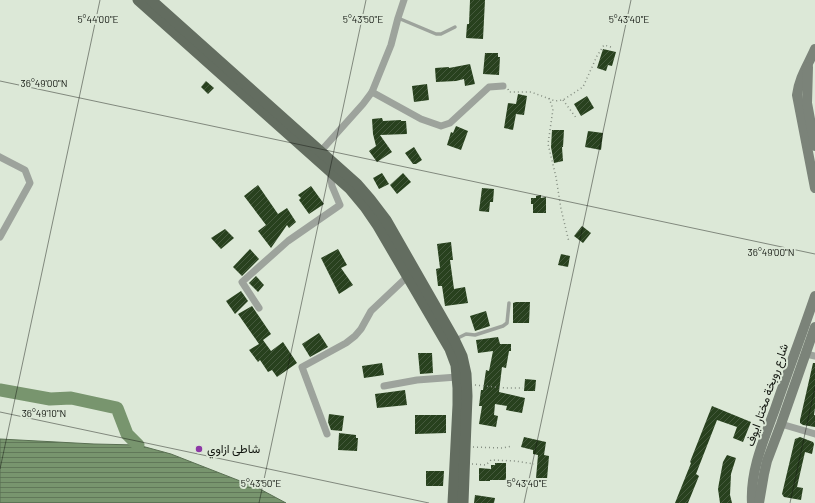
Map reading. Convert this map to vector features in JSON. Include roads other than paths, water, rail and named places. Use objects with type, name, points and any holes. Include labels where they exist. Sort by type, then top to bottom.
[{"type":"main road","points":[[138,0],[350,189],[378,226],[450,349],[456,365],[458,406],[453,503]]},
{"type":"main road","points":[[151,0],[357,184],[386,220],[454,339],[462,356],[467,384],[463,503]]},
{"type":"street","points":[[320,152],[364,104],[372,92],[391,45],[404,0]]},
{"type":"street","points":[[815,50],[800,79],[797,95],[815,188]]},
{"type":"street","points":[[808,66],[811,93],[807,103],[815,146]]},
{"type":"street","points":[[372,92],[421,119],[441,126],[450,123],[489,87],[503,86]]},
{"type":"street","points":[[0,157],[25,170],[30,183],[0,237]]},
{"type":"street","points":[[260,308],[242,282],[288,241],[340,205],[332,186],[330,172]]},
{"type":"street","points":[[327,434],[302,367],[346,343],[355,336],[361,329],[371,311],[408,276]]},
{"type":"street","name":"شارع روبخة مختار ايوف","points":[[752,503],[751,493],[754,474],[762,447],[815,296]]},
{"type":"street","name":"شارع روبخة مختار ايوف","points":[[759,503],[767,461],[810,355],[815,327]]},
{"type":"street","points":[[384,386],[417,380],[457,377]]},
{"type":"street","points":[[781,424],[815,434]]},
{"type":"lane","points":[[398,18],[436,34],[441,34],[455,27]]},
{"type":"lane","points":[[454,339],[466,334],[475,335],[503,326],[507,323],[509,303]]},
{"type":"waterway","points":[[0,390],[50,399],[71,398],[117,408],[127,434],[138,445]]},
{"type":"place","name":"شاطئ ازاوي","points":[[199,449]]}]
